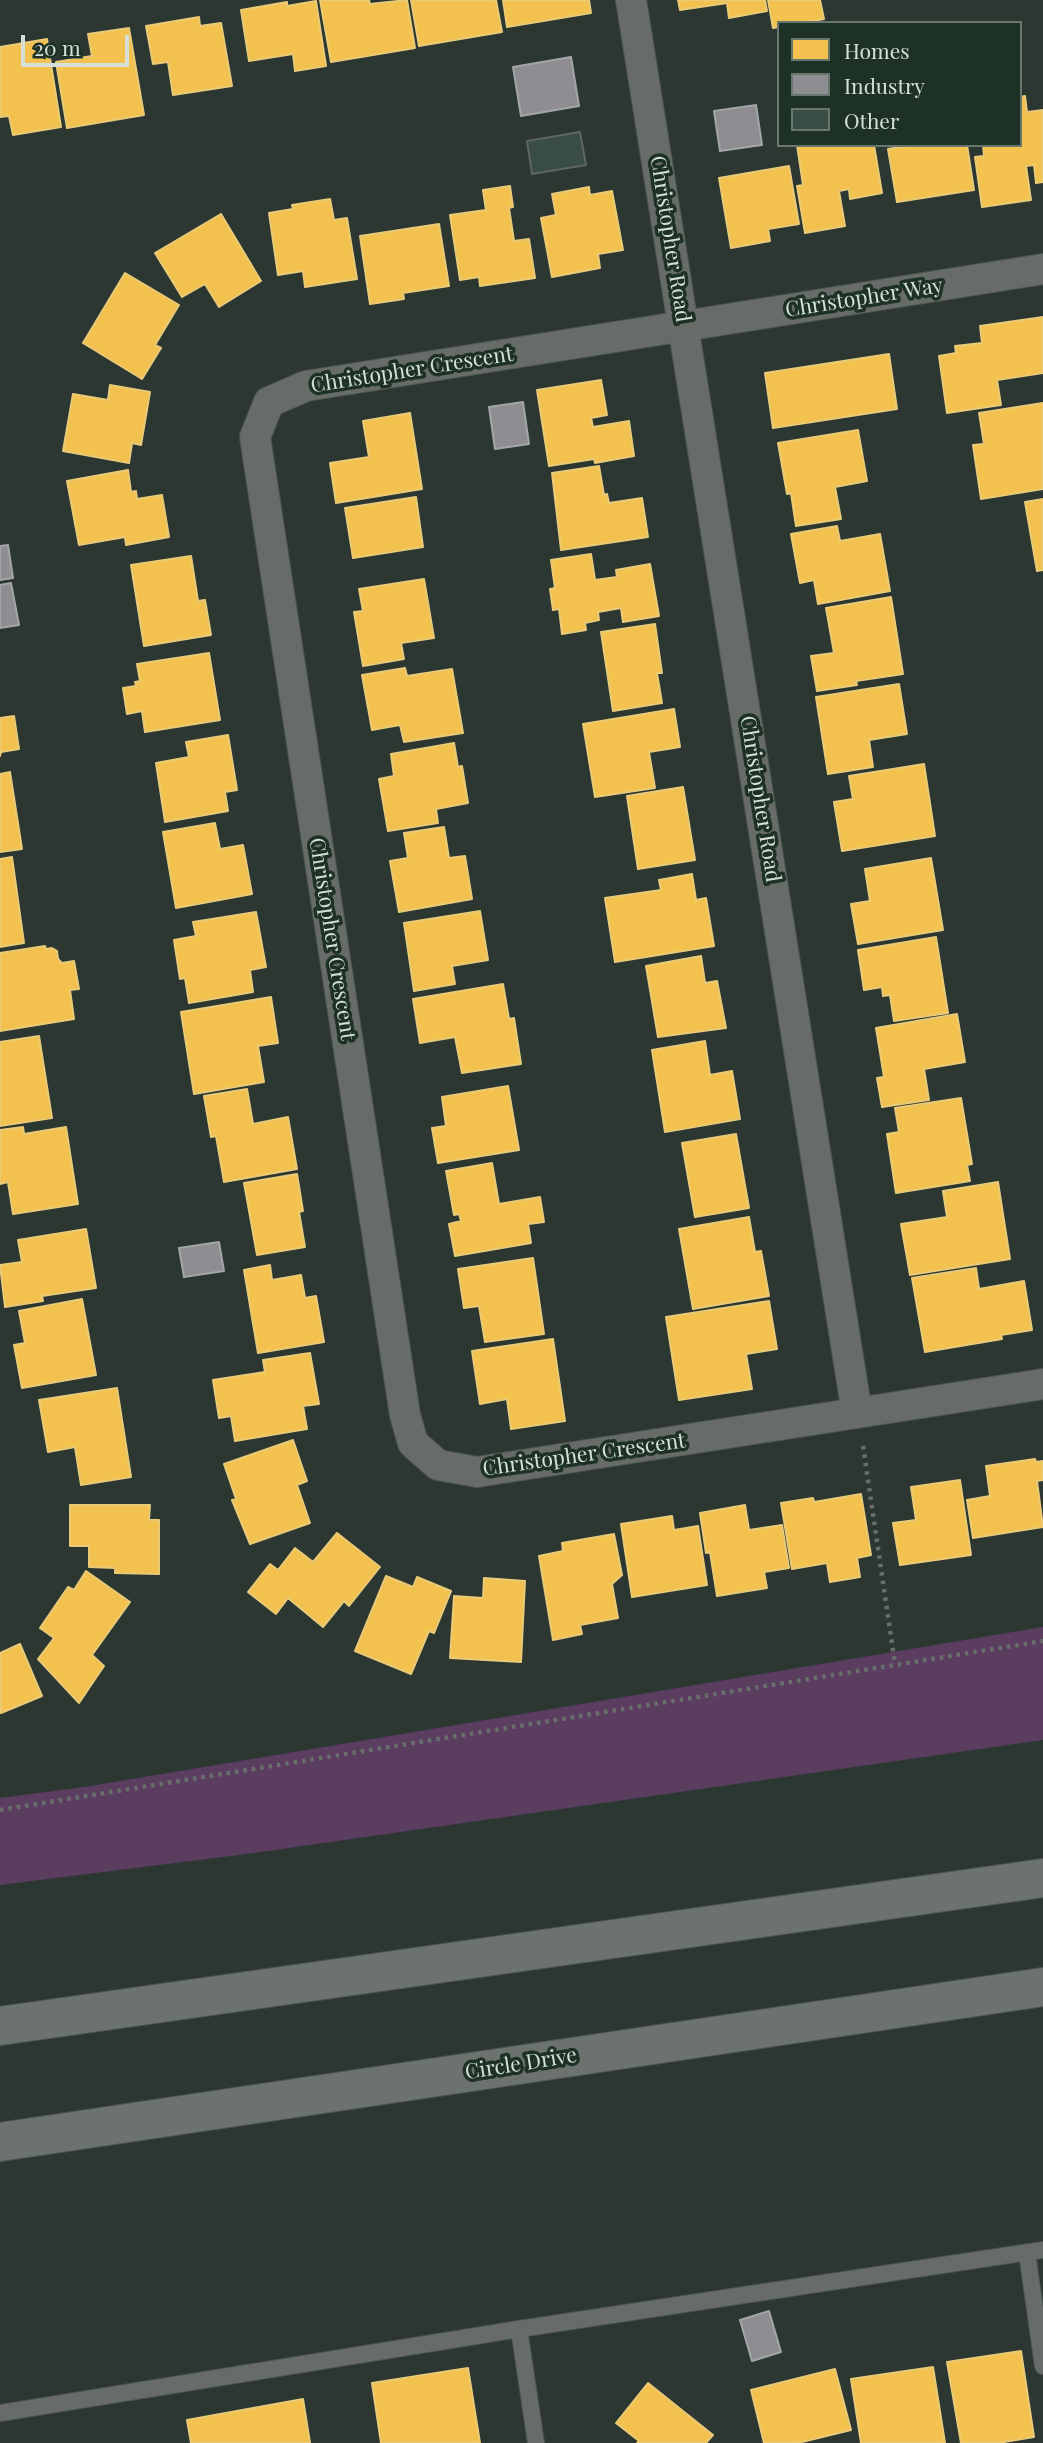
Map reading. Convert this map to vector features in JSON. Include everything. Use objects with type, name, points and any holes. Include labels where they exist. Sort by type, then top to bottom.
[{"type":"highway","points":[[0,2026],[1043,1878]]},
{"type":"highway","name":"Circle Drive","points":[[0,2142],[1043,1987]]},
{"type":"highway","points":[[0,2014],[175,2000]]},
{"type":"street","name":"Christopher Road","points":[[631,0],[858,1413]]},
{"type":"street","name":"Christopher Way","points":[[685,326],[1043,269]]},
{"type":"street","name":"Christopher Crescent","points":[[685,326],[306,386],[268,402],[255,437],[405,1415],[413,1443],[438,1465],[477,1472],[858,1413]]},
{"type":"street","points":[[858,1413],[1043,1384]]},
{"type":"lane","points":[[0,2413],[519,2329],[1035,2252],[1043,2366]]},
{"type":"lane","points":[[519,2329],[536,2443]]},
{"type":"path","points":[[864,1448],[895,1664]]},
{"type":"path","points":[[0,1810],[1043,1641]]},
{"type":"shaded area","points":[[1043,1627],[1043,1740],[247,1854],[0,1885],[0,1798],[84,1787]]},
{"type":"building: Homes","points":[[320,0],[369,0],[370,4],[407,0],[415,48],[331,62]]},
{"type":"building: Homes","points":[[411,0],[496,0],[502,32],[419,46]]},
{"type":"building: Homes","points":[[503,0],[589,0],[591,13],[507,27]]},
{"type":"building: Homes","points":[[678,0],[765,0],[767,11],[729,18],[727,3],[680,10]]},
{"type":"building: Homes","points":[[768,0],[820,0],[824,19],[777,21],[777,27],[773,28]]},
{"type":"building: Homes","points":[[316,1],[326,66],[295,71],[293,54],[249,61],[241,10],[287,2],[287,6]]},
{"type":"building: Homes","points":[[199,17],[200,26],[221,23],[232,86],[173,95],[168,62],[153,64],[146,26]]},
{"type":"building: Homes","points":[[129,28],[144,115],[67,128],[56,62],[92,56],[88,34]]},
{"type":"building: Homes","points":[[47,39],[61,127],[13,135],[9,116],[0,117],[0,47]]},
{"type":"building: Homes","points":[[1025,96],[1027,112],[1043,110],[1043,182],[1036,183],[1034,165],[1026,166],[1031,200],[982,207],[975,157],[984,156],[983,147],[1022,147],[1022,97]]},
{"type":"building: Homes","points":[[797,147],[874,147],[882,193],[850,199],[849,189],[839,191],[845,226],[805,233],[797,186],[803,185]]},
{"type":"building: Homes","points":[[967,147],[974,190],[897,202],[888,149]]},
{"type":"building: Homes","points":[[789,166],[799,224],[768,229],[770,241],[731,248],[719,178]]},
{"type":"building: Homes","points":[[510,186],[513,207],[509,208],[514,241],[529,239],[535,278],[480,286],[479,277],[460,280],[450,215],[486,210],[483,190]]},
{"type":"building: Homes","points":[[589,187],[590,195],[612,191],[623,250],[598,254],[600,268],[552,277],[541,218],[556,215],[552,194]]},
{"type":"building: Homes","points":[[330,199],[334,220],[347,218],[357,279],[305,287],[303,271],[278,275],[269,213],[293,209],[292,205]]},
{"type":"building: Homes","points":[[221,214],[261,281],[219,307],[205,284],[182,297],[155,253]]},
{"type":"building: Homes","points":[[439,224],[449,286],[403,293],[404,299],[370,304],[360,236]]},
{"type":"building: Homes","points":[[125,273],[179,305],[155,345],[161,348],[142,379],[83,343]]},
{"type":"building: Homes","points":[[1043,317],[1043,373],[997,380],[1001,405],[947,413],[939,356],[956,353],[955,346],[982,343],[980,326]]},
{"type":"building: Homes","points":[[889,354],[897,409],[773,428],[765,373]]},
{"type":"building: Homes","points":[[601,380],[607,415],[591,418],[593,427],[629,421],[634,456],[595,463],[594,459],[549,466],[537,390]]},
{"type":"building: Homes","points":[[110,385],[150,392],[141,445],[132,443],[129,463],[63,451],[73,394],[108,400]]},
{"type":"building: Homes","points":[[1043,403],[1043,489],[981,499],[973,445],[984,444],[979,413]]},
{"type":"building: Homes","points":[[410,413],[422,489],[336,503],[330,463],[369,457],[363,421]]},
{"type":"building: Homes","points":[[858,430],[867,481],[835,487],[841,519],[796,526],[791,493],[787,494],[778,443]]},
{"type":"building: Homes","points":[[599,466],[604,495],[607,494],[609,503],[642,498],[648,537],[561,550],[552,473]]},
{"type":"building: Homes","points":[[128,470],[131,492],[136,491],[137,499],[162,495],[169,537],[126,545],[125,537],[79,545],[67,481]]},
{"type":"building: Homes","points":[[416,497],[423,547],[353,558],[345,508]]},
{"type":"building: Homes","points":[[1043,499],[1043,570],[1037,571],[1025,502]]},
{"type":"building: Homes","points":[[837,526],[840,541],[880,534],[890,591],[818,604],[814,580],[800,583],[791,534]]},
{"type":"building: Homes","points":[[591,554],[595,580],[617,577],[616,570],[650,564],[659,616],[623,622],[621,608],[598,612],[599,620],[585,623],[586,630],[562,634],[559,609],[553,610],[550,589],[555,588],[551,560]]},
{"type":"building: Homes","points":[[191,556],[198,601],[205,600],[211,635],[144,646],[131,565]]},
{"type":"building: Homes","points":[[424,579],[434,638],[401,643],[404,659],[363,666],[354,612],[363,611],[359,589]]},
{"type":"building: Homes","points":[[891,597],[903,674],[856,681],[857,685],[817,691],[811,656],[834,653],[826,608]]},
{"type":"building: Homes","points":[[655,624],[662,673],[657,673],[662,703],[613,711],[601,632]]},
{"type":"building: Homes","points":[[209,653],[220,720],[145,732],[142,711],[127,714],[123,688],[136,686],[135,682],[140,681],[137,664]]},
{"type":"building: Homes","points":[[405,668],[407,676],[452,669],[463,733],[404,742],[400,725],[372,730],[362,675]]},
{"type":"building: Homes","points":[[899,684],[907,734],[869,740],[873,767],[828,774],[816,697]]},
{"type":"building: Homes","points":[[674,709],[680,747],[649,752],[655,788],[595,797],[583,724]]},
{"type":"building: Homes","points":[[14,716],[19,749],[1,752],[0,756],[0,718]]},
{"type":"building: Homes","points":[[228,735],[237,790],[225,792],[228,811],[165,822],[156,763],[189,757],[186,742]]},
{"type":"building: Homes","points":[[454,743],[458,767],[462,766],[468,803],[436,809],[438,823],[388,831],[379,779],[394,776],[391,754]]},
{"type":"building: Homes","points":[[924,764],[935,836],[842,851],[834,802],[853,799],[849,776]]},
{"type":"building: Homes","points":[[10,772],[22,849],[0,852],[0,774]]},
{"type":"building: Homes","points":[[683,787],[695,860],[638,869],[627,796]]},
{"type":"building: Homes","points":[[215,823],[220,849],[243,845],[252,894],[176,908],[163,832]]},
{"type":"building: Homes","points":[[444,827],[449,858],[465,856],[472,899],[399,912],[390,861],[408,858],[404,833]]},
{"type":"building: Homes","points":[[12,857],[24,943],[0,947],[0,859]]},
{"type":"building: Homes","points":[[931,858],[943,930],[858,944],[851,904],[870,901],[865,869]]},
{"type":"building: Homes","points":[[692,874],[696,900],[706,898],[714,946],[615,962],[605,898],[661,890],[659,880]]},
{"type":"building: Homes","points":[[480,911],[488,960],[452,966],[455,984],[414,991],[404,923]]},
{"type":"building: Homes","points":[[256,912],[266,967],[250,970],[253,992],[189,1003],[185,978],[180,979],[174,940],[196,936],[193,922]]},
{"type":"building: Homes","points":[[936,937],[948,1013],[894,1021],[890,995],[883,996],[882,987],[864,990],[858,950]]},
{"type":"building: Homes","points":[[45,946],[46,949],[57,951],[58,959],[62,963],[74,961],[79,989],[70,990],[74,1019],[0,1031],[0,953]]},
{"type":"building: Homes","points":[[701,956],[705,983],[717,981],[726,1028],[658,1037],[646,966]]},
{"type":"building: Homes","points":[[503,984],[509,1019],[514,1018],[521,1064],[462,1073],[455,1037],[420,1043],[413,999]]},
{"type":"building: Homes","points":[[271,997],[278,1043],[258,1046],[264,1082],[194,1094],[181,1012]]},
{"type":"building: Homes","points":[[957,1014],[965,1062],[924,1069],[929,1100],[882,1107],[877,1078],[884,1077],[876,1028]]},
{"type":"building: Homes","points":[[39,1036],[52,1118],[0,1126],[0,1042]]},
{"type":"building: Homes","points":[[705,1041],[710,1075],[732,1071],[740,1119],[665,1132],[652,1050]]},
{"type":"building: Homes","points":[[508,1086],[519,1150],[438,1163],[432,1128],[446,1126],[442,1097]]},
{"type":"building: Homes","points":[[247,1089],[253,1124],[288,1117],[297,1169],[224,1182],[216,1136],[211,1137],[204,1096]]},
{"type":"building: Homes","points":[[961,1098],[972,1164],[967,1165],[970,1181],[896,1193],[887,1134],[899,1132],[895,1108]]},
{"type":"building: Homes","points":[[23,1127],[24,1134],[66,1127],[78,1204],[13,1214],[8,1182],[0,1184],[0,1130]]},
{"type":"building: Homes","points":[[736,1134],[749,1208],[695,1217],[682,1143]]},
{"type":"building: Homes","points":[[492,1163],[499,1204],[540,1197],[544,1222],[528,1224],[531,1243],[455,1256],[449,1224],[461,1221],[459,1214],[454,1215],[446,1171]]},
{"type":"building: Homes","points":[[297,1174],[303,1211],[299,1212],[305,1247],[257,1255],[244,1183]]},
{"type":"building: Homes","points":[[998,1182],[1010,1259],[910,1275],[901,1224],[947,1217],[943,1191]]},
{"type":"building: Homes","points":[[749,1217],[755,1252],[761,1251],[769,1296],[693,1309],[679,1229]]},
{"type":"building: Homes","points":[[86,1229],[96,1288],[42,1296],[43,1301],[5,1307],[0,1265],[22,1262],[18,1240]]},
{"type":"building: Homes","points":[[533,1258],[544,1334],[485,1342],[479,1306],[464,1308],[458,1269]]},
{"type":"building: Homes","points":[[270,1265],[272,1280],[301,1275],[305,1298],[316,1296],[324,1342],[258,1353],[244,1270]]},
{"type":"building: Homes","points":[[976,1268],[979,1289],[1024,1281],[1032,1330],[1001,1335],[1002,1339],[925,1352],[912,1278]]},
{"type":"building: Homes","points":[[82,1299],[96,1375],[22,1388],[14,1345],[25,1343],[19,1311]]},
{"type":"building: Homes","points":[[769,1301],[777,1349],[746,1354],[752,1389],[679,1400],[666,1317]]},
{"type":"building: Homes","points":[[553,1339],[565,1421],[511,1429],[507,1399],[480,1404],[472,1351]]},
{"type":"building: Homes","points":[[310,1353],[319,1404],[303,1406],[307,1429],[235,1441],[231,1416],[219,1418],[213,1380],[265,1372],[263,1360]]},
{"type":"building: Homes","points":[[117,1388],[131,1477],[81,1485],[75,1447],[48,1452],[39,1400]]},
{"type":"building: Homes","points":[[293,1440],[307,1481],[297,1485],[310,1523],[250,1544],[232,1500],[236,1499],[224,1464]]},
{"type":"building: Homes","points":[[1035,1459],[1036,1462],[1043,1461],[1043,1480],[1037,1481],[1043,1527],[973,1538],[967,1500],[990,1496],[986,1466]]},
{"type":"building: Homes","points":[[960,1480],[971,1555],[900,1565],[893,1523],[916,1520],[911,1487]]},
{"type":"building: Homes","points":[[861,1494],[871,1555],[857,1558],[860,1577],[830,1582],[827,1563],[792,1569],[781,1503],[813,1498],[814,1502]]},
{"type":"building: Homes","points":[[70,1505],[150,1505],[149,1520],[159,1520],[159,1574],[115,1573],[115,1568],[89,1567],[89,1546],[70,1546]]},
{"type":"building: Homes","points":[[745,1505],[749,1530],[782,1525],[789,1568],[764,1572],[767,1588],[717,1596],[710,1552],[706,1553],[700,1513]]},
{"type":"building: Homes","points":[[672,1516],[674,1530],[698,1526],[707,1585],[632,1597],[621,1524]]},
{"type":"building: Homes","points":[[337,1533],[380,1567],[349,1606],[344,1601],[323,1627],[288,1598],[276,1614],[248,1592],[270,1564],[278,1570],[295,1548],[313,1562]]},
{"type":"building: Homes","points":[[614,1534],[622,1575],[612,1584],[618,1618],[580,1625],[582,1634],[553,1640],[539,1556],[563,1551],[562,1543]]},
{"type":"building: Homes","points":[[86,1571],[130,1602],[92,1655],[104,1666],[79,1703],[38,1659],[54,1638],[40,1628],[68,1587],[74,1590]]},
{"type":"building: Homes","points":[[386,1576],[413,1587],[417,1577],[451,1591],[434,1633],[429,1631],[411,1674],[355,1651]]},
{"type":"building: Homes","points":[[484,1578],[525,1581],[521,1662],[450,1658],[454,1596],[483,1598]]},
{"type":"building: Homes","points":[[20,1644],[42,1696],[1,1713],[0,1653]]},
{"type":"building: Homes","points":[[1021,2351],[1034,2437],[998,2443],[961,2443],[947,2362]]},
{"type":"building: Homes","points":[[933,2367],[945,2443],[861,2443],[851,2379]]},
{"type":"building: Homes","points":[[468,2368],[480,2443],[381,2443],[372,2383]]},
{"type":"building: Homes","points":[[835,2369],[851,2430],[798,2443],[764,2443],[751,2390]]},
{"type":"building: Homes","points":[[648,2383],[713,2435],[706,2443],[637,2443],[639,2441],[616,2423]]},
{"type":"building: Homes","points":[[303,2399],[310,2443],[191,2443],[187,2420]]},
{"type":"building: Industry","points":[[571,57],[579,106],[521,116],[513,67]]},
{"type":"building: Industry","points":[[756,105],[762,145],[720,151],[714,111]]},
{"type":"building: Industry","points":[[523,402],[529,444],[495,449],[489,407]]},
{"type":"building: Industry","points":[[8,545],[13,578],[0,580],[0,546]]},
{"type":"building: Industry","points":[[11,583],[19,625],[0,628],[0,585]]},
{"type":"building: Industry","points":[[219,1242],[224,1271],[184,1277],[179,1248]]},
{"type":"building: Industry","points":[[769,2311],[781,2352],[752,2361],[740,2320]]},
{"type":"building: Other","points":[[580,132],[586,165],[532,174],[527,141]]}]
